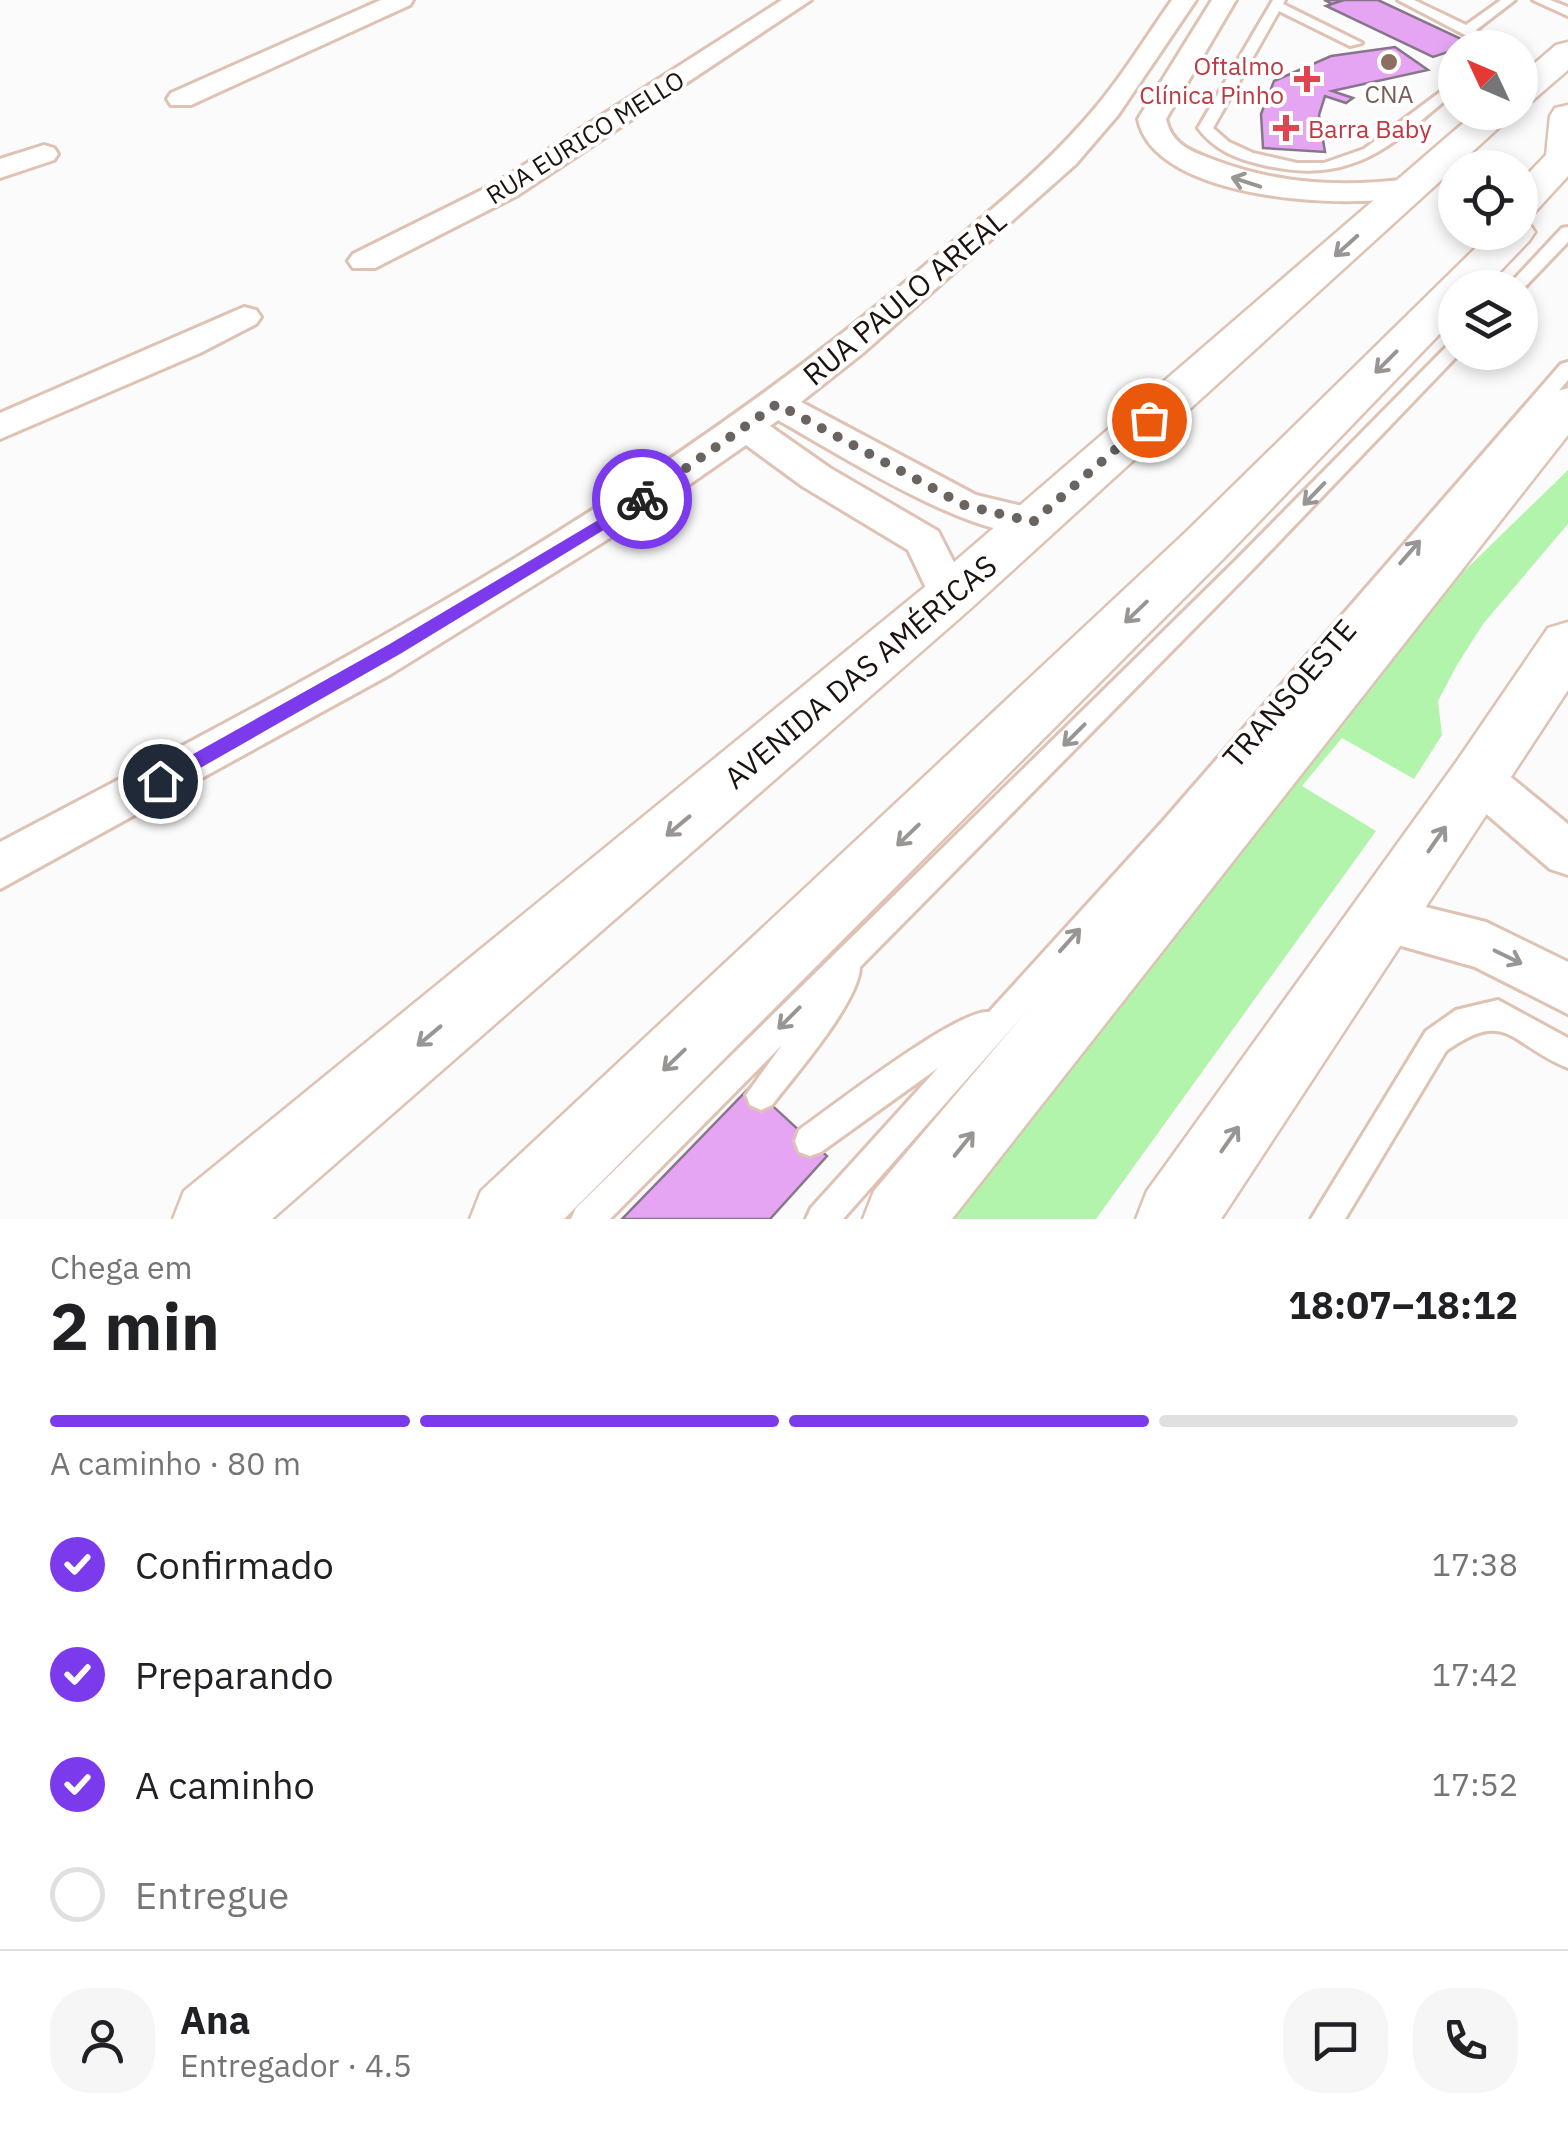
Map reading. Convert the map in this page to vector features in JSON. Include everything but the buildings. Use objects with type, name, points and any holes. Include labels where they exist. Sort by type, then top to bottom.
[{"type":"main road","points":[[1538,78],[1568,52]]},
{"type":"main road","points":[[1538,185],[1564,157],[1568,116]]},
{"type":"main road","name":"AVENIDA DAS AMÉRICAS","points":[[212,1219],[950,596],[1477,130]]},
{"type":"main road","points":[[1538,211],[1568,182]]},
{"type":"main road","points":[[1478,270],[1498,250]]},
{"type":"main road","points":[[509,1219],[998,778],[1224,556],[1438,312]]},
{"type":"main road","points":[[902,1219],[1179,850],[1359,635],[1566,398]]},
{"type":"main road","points":[[1174,1219],[1479,778],[1568,642]]},
{"type":"street","points":[[181,99],[401,0]]},
{"type":"street","name":"RUA EURICO MELLO","points":[[364,261],[540,169],[799,0]]},
{"type":"street","name":"RUA PAULO AREAL","points":[[0,868],[256,730],[496,589],[627,510],[762,416],[908,300],[1096,125],[1184,0]]},
{"type":"street","points":[[1224,0],[1152,118],[1154,138],[1164,150],[1249,185],[1293,193],[1355,195],[1411,188]]},
{"type":"street","points":[[0,169],[44,154]]},
{"type":"street","points":[[0,427],[188,346],[244,316]]},
{"type":"street","points":[[762,416],[964,505],[1033,522]]},
{"type":"street","points":[[762,416],[816,477],[924,540],[950,596]]},
{"type":"street","points":[[1479,778],[1568,854]]},
{"type":"street","points":[[1381,919],[1486,946],[1568,989]]},
{"type":"lane","points":[[1404,0],[1443,12],[1468,30],[1490,6],[1508,0]]},
{"type":"lane","points":[[1539,0],[1568,12]]},
{"type":"lane","points":[[1355,43],[1278,3],[1205,128],[1214,140],[1244,155],[1316,170],[1360,162],[1438,99]]},
{"type":"lane","points":[[1531,270],[1568,232]]},
{"type":"lane","points":[[1224,556],[1438,363]]},
{"type":"lane","points":[[587,1219],[858,949],[998,778]]},
{"type":"lane","points":[[822,1219],[1004,1012],[1179,850]]},
{"type":"lane","points":[[760,1095],[822,1017],[858,949]]},
{"type":"lane","points":[[810,1141],[909,1069],[1004,1012]]},
{"type":"lane","points":[[1326,1219],[1436,1041],[1466,1020],[1498,1014],[1568,1054]]},
{"type":"green space","points":[[1568,470],[1568,524],[1483,624],[1457,665],[1438,701],[1442,735],[1414,779],[1342,738],[1302,786],[1376,831],[1096,1219],[943,1219],[1439,588],[1461,574]]},
{"type":"way so far","points":[[642,499],[777,404],[848,446],[964,505],[1033,522],[1149,420]]},
{"type":"place","name":"CNA","points":[[1389,62]]},
{"type":"place","name":"Oftalmo Clínica Pinho","points":[[1307,79]]},
{"type":"place","name":"Barra Baby","points":[[1286,128]]},
{"type":"route","points":[[160,781],[394,650],[642,499]]}]
